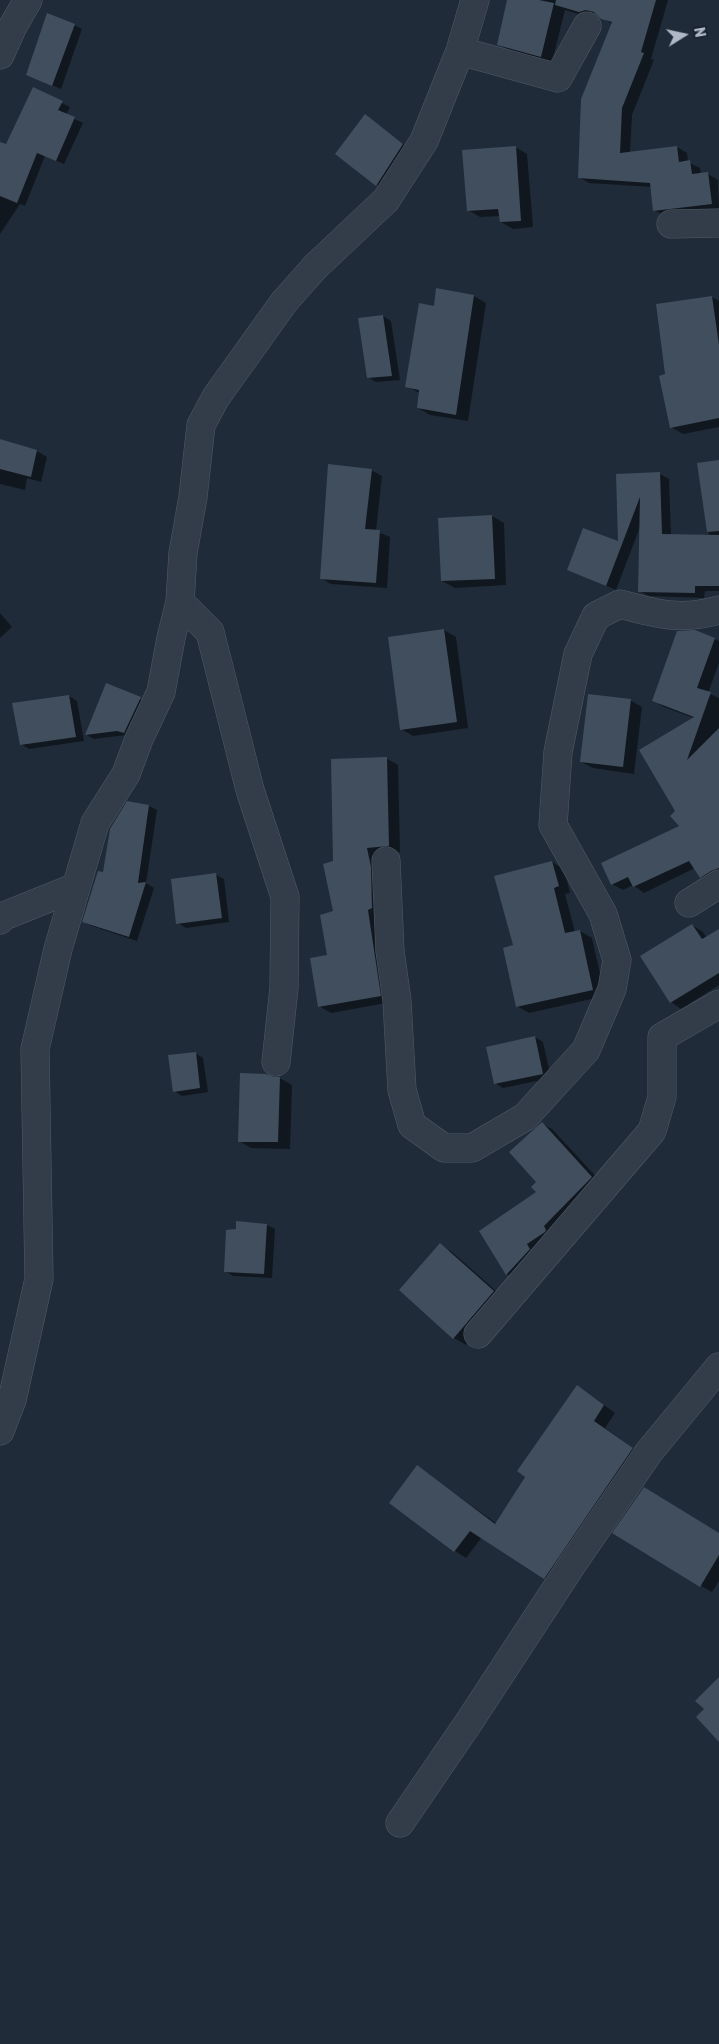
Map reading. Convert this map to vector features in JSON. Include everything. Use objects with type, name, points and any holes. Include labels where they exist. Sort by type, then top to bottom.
[{"type":"street","points":[[0,55],[13,26],[28,0]]},
{"type":"street","points":[[0,1431],[12,1400],[39,1279],[35,1049],[58,949],[95,823],[126,774],[139,739],[162,692],[171,638],[180,602],[183,553],[193,496],[201,425],[216,397],[284,302],[327,255],[386,200],[424,140],[460,51],[475,0]]},
{"type":"street","points":[[460,51],[558,78],[587,26]]},
{"type":"street","points":[[671,224],[719,223]]},
{"type":"street","points":[[180,602],[210,632],[250,790],[284,897],[284,988],[276,1062]]},
{"type":"street","points":[[386,861],[390,951],[397,1001],[402,1090],[412,1125],[444,1148],[472,1148],[525,1117],[586,1050],[612,990],[617,960],[603,914],[553,825],[558,752],[578,654],[596,616],[620,604],[670,616],[704,614],[719,610]]},
{"type":"street","points":[[689,903],[719,884]]},
{"type":"street","points":[[0,920],[4,916],[76,887]]},
{"type":"street","points":[[478,1334],[652,1132],[662,1097],[662,1037],[719,1004]]},
{"type":"street","points":[[400,1823],[470,1722],[571,1566],[649,1452],[719,1367]]},
{"type":"building","points":[[507,0],[539,0],[554,3],[541,57],[497,45]]},
{"type":"building","points":[[556,0],[656,0],[641,52],[644,53],[622,108],[620,153],[677,146],[679,162],[690,160],[692,174],[708,172],[712,204],[653,211],[650,183],[578,178],[581,99],[612,22],[601,19],[594,12],[586,10],[579,12],[555,5]]},
{"type":"building","points":[[47,13],[75,24],[52,86],[26,75]]},
{"type":"building","points":[[33,87],[63,101],[58,110],[75,117],[56,161],[37,153],[17,203],[0,196],[0,142],[6,144]]},
{"type":"building","points":[[365,114],[403,144],[376,186],[335,154]]},
{"type":"building","points":[[516,146],[521,221],[500,222],[498,209],[467,211],[462,150]]},
{"type":"building","points":[[436,288],[474,295],[456,415],[417,408],[419,390],[405,387],[419,303],[434,306]]},
{"type":"building","points":[[712,296],[719,345],[719,418],[670,428],[659,376],[665,374],[656,304]]},
{"type":"building","points":[[383,315],[392,376],[367,378],[358,318]]},
{"type":"building","points":[[0,439],[37,450],[31,477],[0,469]]},
{"type":"building","points":[[719,460],[719,531],[707,532],[697,463]]},
{"type":"building","points":[[328,464],[372,469],[365,529],[380,530],[376,583],[320,579]]},
{"type":"building","points":[[660,472],[662,534],[719,535],[719,586],[695,586],[695,593],[638,592],[640,497],[606,586],[567,570],[583,528],[618,541],[616,474]]},
{"type":"building","points":[[492,515],[495,579],[441,581],[438,518]]},
{"type":"building","points":[[444,629],[457,722],[400,730],[388,637]]},
{"type":"building","points":[[695,630],[715,638],[697,688],[711,692],[687,760],[719,728],[719,868],[700,878],[689,861],[633,887],[628,877],[611,885],[601,863],[679,826],[670,816],[675,811],[639,750],[694,717],[652,701],[677,631]]},
{"type":"building","points":[[106,683],[141,697],[124,733],[117,731],[85,735]]},
{"type":"building","points":[[588,694],[631,699],[623,767],[580,762]]},
{"type":"building","points":[[69,695],[76,737],[20,745],[12,703]]},
{"type":"building","points":[[387,757],[389,846],[367,848],[371,867],[372,908],[368,910],[381,996],[318,1007],[310,958],[327,955],[320,915],[333,911],[323,864],[333,861],[331,759]]},
{"type":"building","points":[[127,801],[149,805],[138,883],[146,882],[129,937],[82,922],[98,871],[103,872],[110,829]]},
{"type":"building","points":[[552,861],[559,886],[554,888],[565,933],[580,930],[593,990],[516,1007],[503,948],[513,945],[494,876]]},
{"type":"building","points":[[216,873],[222,918],[176,924],[171,879]]},
{"type":"building","points":[[692,924],[702,939],[719,929],[719,973],[670,1003],[640,956]]},
{"type":"building","points":[[535,1036],[543,1074],[494,1084],[486,1047]]},
{"type":"building","points":[[196,1052],[200,1088],[173,1092],[168,1055]]},
{"type":"building","points":[[240,1073],[266,1074],[280,1077],[278,1142],[238,1142]]},
{"type":"building","points":[[542,1122],[592,1177],[544,1226],[545,1232],[527,1244],[530,1249],[506,1275],[479,1231],[536,1192],[531,1187],[536,1182],[509,1152]]},
{"type":"building","points":[[236,1221],[267,1224],[264,1274],[224,1272],[226,1230],[236,1229]]},
{"type":"building","points":[[440,1243],[494,1291],[453,1339],[399,1290]]},
{"type":"building","points":[[577,1385],[604,1405],[594,1421],[633,1448],[544,1579],[470,1531],[454,1552],[389,1503],[417,1465],[495,1524],[525,1477],[517,1471]]},
{"type":"building","points":[[644,1487],[719,1533],[719,1555],[700,1587],[612,1533]]},
{"type":"building","points":[[719,1677],[719,1742],[696,1717],[704,1709],[695,1701]]}]
